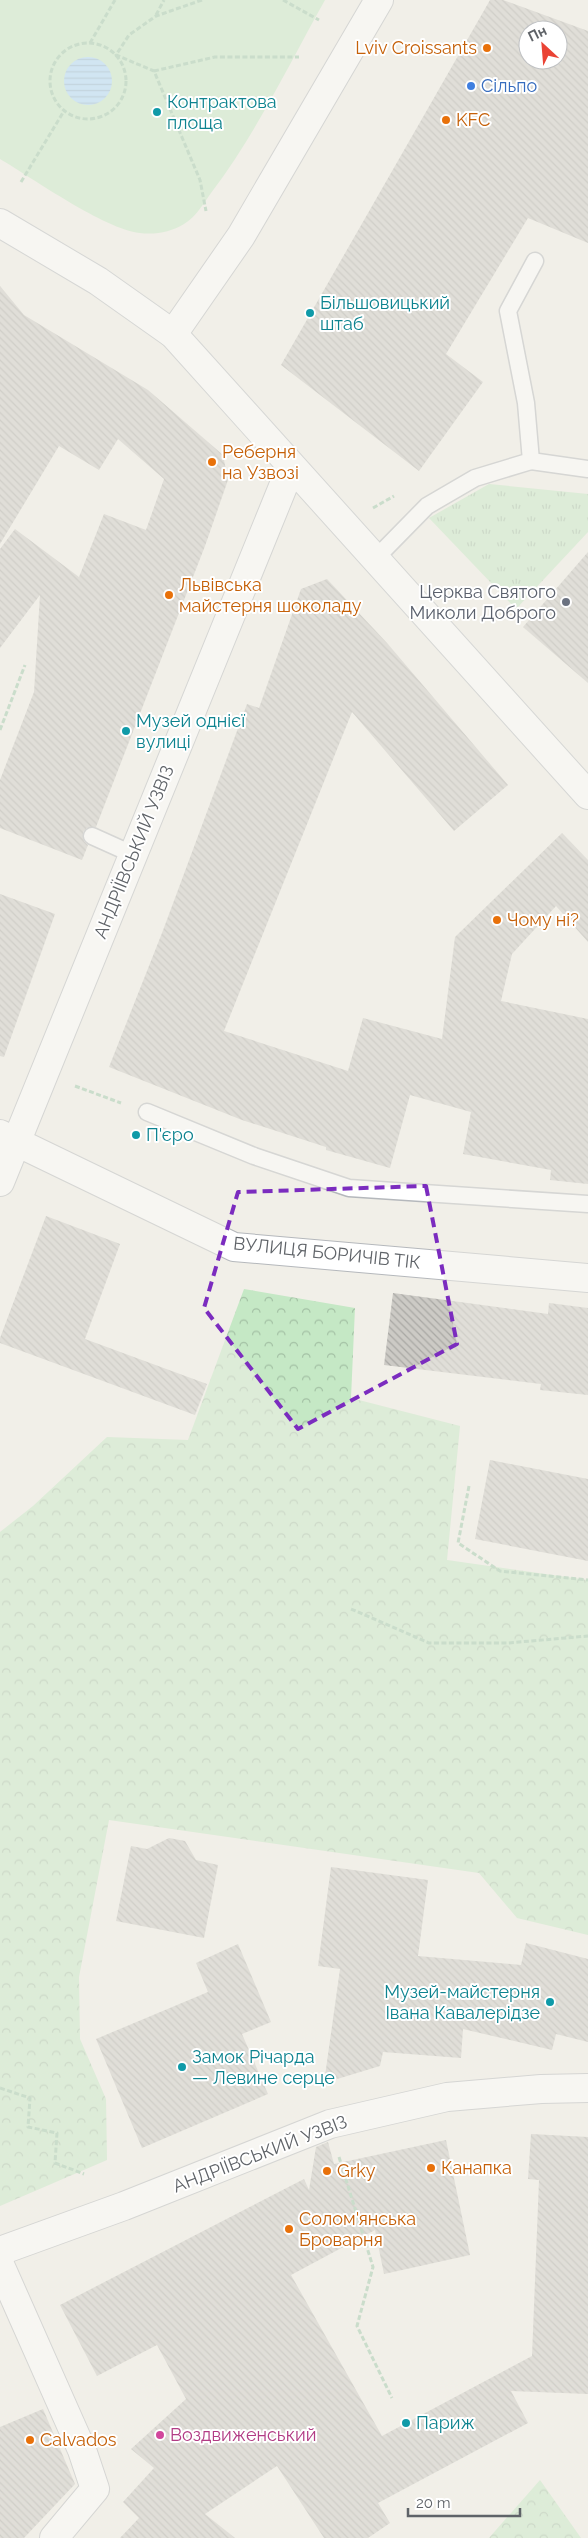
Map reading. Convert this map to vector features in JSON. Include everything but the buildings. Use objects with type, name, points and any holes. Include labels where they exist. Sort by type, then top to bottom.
[{"type":"street","points":[[174,334],[241,236],[379,0]]},
{"type":"street","points":[[0,224],[98,281],[174,334],[291,467],[588,795]]},
{"type":"street","name":"АНДРІЇВСЬКИЙ УЗВІЗ","points":[[0,1182],[8,1137],[132,854],[291,467]]},
{"type":"street","name":"ВУЛИЦЯ БОРИЧІВ ТІК","points":[[8,1137],[234,1247],[588,1278]]},
{"type":"street","name":"АНДРІЇВСЬКИЙ УЗВІЗ","points":[[0,2252],[124,2206],[330,2124],[448,2097],[541,2089],[588,2088]]},
{"type":"street","points":[[0,2265],[82,2450],[95,2489],[54,2538]]},
{"type":"lane","points":[[531,460],[526,403],[508,311],[535,261]]},
{"type":"lane","points":[[374,558],[427,506],[475,478],[531,460],[588,469]]},
{"type":"lane","points":[[92,836],[132,854]]},
{"type":"lane","points":[[147,1112],[254,1156],[350,1188],[588,1204]]},
{"type":"path","points":[[90,43],[115,0]]},
{"type":"path","points":[[156,16],[164,0]]},
{"type":"path","points":[[116,55],[129,35],[156,16],[202,0]]},
{"type":"path","points":[[283,0],[319,20]]},
{"type":"path","points":[[116,55],[125,72],[126,83],[120,102],[113,110],[104,116],[83,119],[64,111],[52,94],[50,73],[62,52],[75,45],[100,44],[116,55],[154,71],[215,57],[299,57]]},
{"type":"path","points":[[154,71],[200,180],[206,211]]},
{"type":"path","points":[[21,182],[64,111]]},
{"type":"path","points":[[0,730],[25,665]]},
{"type":"path","points":[[68,1084],[147,1112]]},
{"type":"path","points":[[469,1486],[458,1544],[468,1552],[500,1571],[588,1580]]},
{"type":"path","points":[[351,1610],[429,1643],[508,1643],[588,1636]]},
{"type":"path","points":[[0,2088],[30,2098],[28,2127],[57,2133],[55,2163],[84,2174]]},
{"type":"path","points":[[339,2156],[373,2267],[357,2326],[392,2398]]},
{"type":"highlighted area","points":[[426,1186],[457,1344],[298,1429],[204,1308],[238,1192]]},
{"type":"green space","name":"Контрактова площа","points":[[0,0],[325,0],[243,147],[199,210],[192,218],[179,227],[151,234],[140,233],[108,223],[69,202],[0,159]]},
{"type":"green space","points":[[489,484],[588,494],[588,532],[516,609],[429,518]]},
{"type":"green space","points":[[244,1289],[355,1308],[351,1398],[460,1426],[447,1560],[588,1580],[588,1935],[517,1918],[479,1873],[109,1820],[79,1977],[80,2039],[106,2099],[107,2160],[0,2206],[0,1532],[33,1506],[107,1437],[188,1440]]},
{"type":"green space","points":[[540,2480],[581,2538],[489,2538]]},
{"type":"water","points":[[83,57],[93,57],[102,61],[108,67],[112,81],[108,95],[102,101],[93,105],[83,105],[74,101],[68,95],[64,86],[64,76],[68,67],[74,61]]},
{"type":"place","name":"Lviv Croissants","points":[[487,48]]},
{"type":"place","name":"Сільпо","points":[[471,86]]},
{"type":"place","name":"Контрактова площа","points":[[157,112]]},
{"type":"place","name":"KFC","points":[[446,120]]},
{"type":"place","name":"Більшовицький штаб","points":[[310,313]]},
{"type":"place","name":"Реберня на Узвозі","points":[[212,462]]},
{"type":"place","name":"Львівська майстерня шоколаду","points":[[169,595]]},
{"type":"place","name":"Церква Святого Миколи Доброго","points":[[566,602]]},
{"type":"place","name":"Музей однієї вулиці","points":[[126,731]]},
{"type":"place","name":"Чому ні?","points":[[497,920]]},
{"type":"place","name":"П'єро","points":[[136,1135]]},
{"type":"place","name":"Музей-майстерня Івана Кавалерідзе","points":[[550,2002]]},
{"type":"place","name":"Замок Річарда — Левине серце","points":[[182,2067]]},
{"type":"place","name":"Канапка","points":[[431,2168]]},
{"type":"place","name":"Grky","points":[[327,2171]]},
{"type":"place","name":"Солом'янська Броварня","points":[[289,2229]]},
{"type":"place","name":"Париж","points":[[406,2423]]},
{"type":"place","name":"Воздвиженський","points":[[160,2435]]},
{"type":"place","name":"Calvados","points":[[30,2440]]}]
